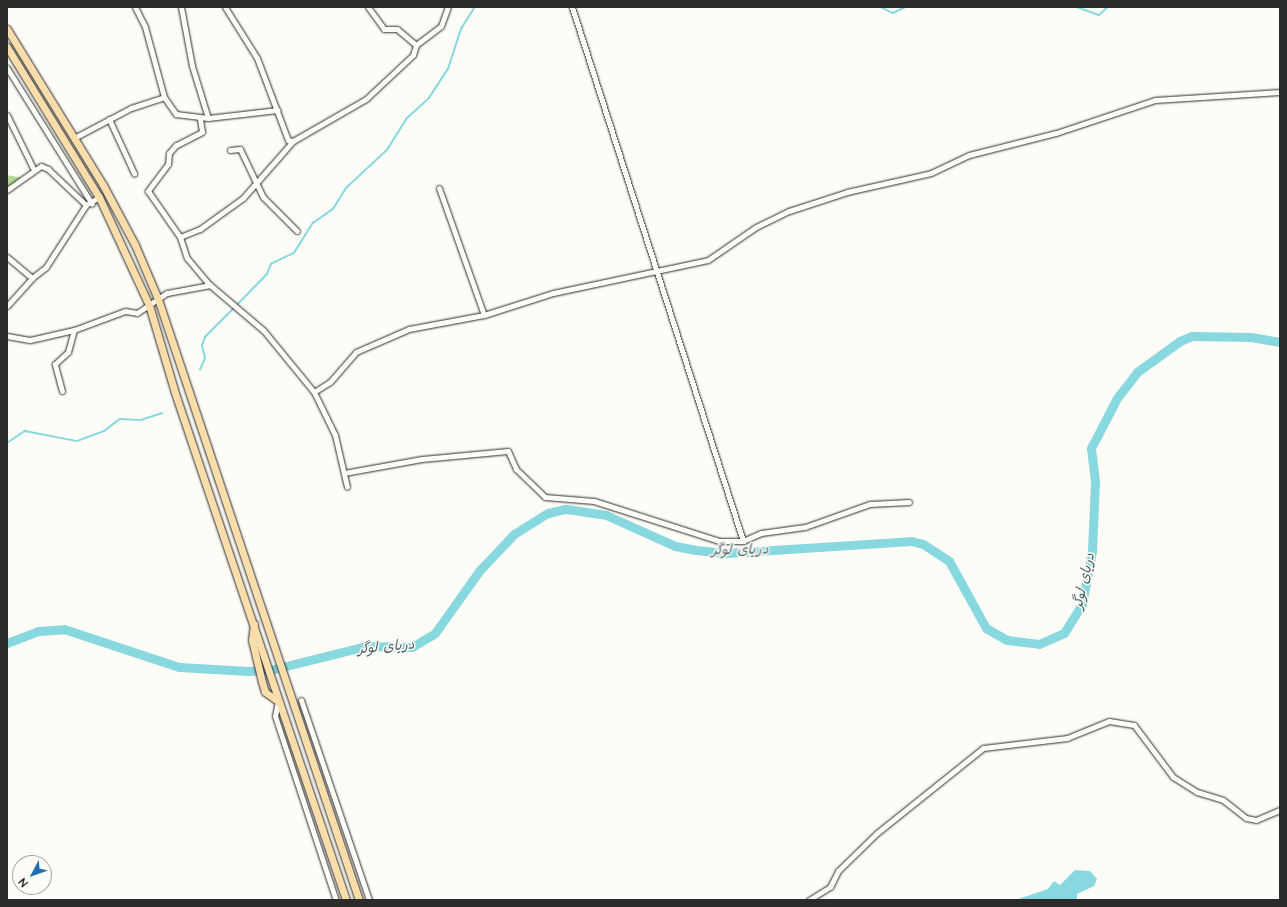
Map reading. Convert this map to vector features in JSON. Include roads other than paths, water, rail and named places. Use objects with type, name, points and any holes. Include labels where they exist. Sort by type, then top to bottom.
[{"type":"main road","points":[[7,29],[74,138],[135,245],[158,299],[359,900]]},
{"type":"main road","points":[[7,47],[100,198],[149,305],[177,400],[270,665],[278,701],[346,900]]},
{"type":"main road","points":[[254,620],[255,652],[262,682],[266,692],[278,701]]},
{"type":"street","points":[[135,7],[145,27],[164,97],[176,114],[200,119],[278,110]]},
{"type":"street","points":[[181,7],[192,66],[208,118]]},
{"type":"street","points":[[225,7],[257,58],[278,110],[288,140],[293,141]]},
{"type":"street","points":[[368,7],[384,29],[397,29],[416,45]]},
{"type":"street","points":[[180,237],[200,229],[243,198],[293,141],[366,100],[413,55],[416,45],[441,26],[448,7]]},
{"type":"street","points":[[572,7],[743,541]]},
{"type":"street","points":[[7,68],[92,204]]},
{"type":"street","points":[[314,392],[330,382],[356,352],[425,324],[484,315],[553,293],[708,260],[756,227],[808,204],[878,182],[931,173],[969,155],[1056,133],[1155,100],[1280,92]]},
{"type":"street","points":[[74,138],[109,119],[164,97]]},
{"type":"street","points":[[7,115],[33,168]]},
{"type":"street","points":[[109,119],[134,173]]},
{"type":"street","points":[[200,119],[202,132],[176,145],[169,153],[168,164],[148,191],[180,237],[187,258],[210,285],[243,311],[314,392],[335,435],[347,487]]},
{"type":"street","points":[[230,150],[240,149],[256,184],[297,231]]},
{"type":"street","points":[[7,190],[33,168],[48,169],[86,205]]},
{"type":"street","points":[[439,188],[484,315]]},
{"type":"street","points":[[7,306],[32,278],[46,267],[86,205],[92,204],[100,198]]},
{"type":"street","points":[[7,257],[32,278]]},
{"type":"street","points":[[7,336],[30,340],[74,330],[125,311],[137,313],[167,293],[210,285]]},
{"type":"street","points":[[7,299],[14,297]]},
{"type":"street","points":[[62,391],[55,364],[68,352],[74,330]]},
{"type":"street","points":[[344,473],[422,459],[508,451],[516,469],[546,498],[594,501],[719,541],[743,541],[761,533],[805,527],[870,504],[909,502]]},
{"type":"street","points":[[301,700],[369,900]]},
{"type":"street","points":[[278,701],[275,716],[336,900]]},
{"type":"street","points":[[809,900],[830,887],[838,871],[877,833],[983,748],[1067,738],[1109,721],[1134,725],[1173,777],[1197,792],[1223,800],[1246,818],[1256,820],[1280,810]]},
{"type":"water","points":[[1075,870],[1090,871],[1097,879],[1094,886],[1077,894],[1077,900],[1015,900],[1048,889],[1054,881],[1060,885]]},
{"type":"waterway","points":[[237,305],[267,274],[271,264],[294,253],[313,223],[333,209],[346,188],[387,150],[406,119],[429,98],[448,69],[461,29],[475,7]]},
{"type":"waterway","points":[[881,7],[893,13],[906,7]]},
{"type":"waterway","points":[[921,7],[937,7]]},
{"type":"waterway","points":[[1077,7],[1099,15],[1108,7]]},
{"type":"waterway","points":[[200,370],[205,358],[202,346],[205,337],[234,308]]},
{"type":"waterway","name":"دریای لوگر","points":[[7,643],[38,631],[64,629],[179,667],[248,671],[270,670],[366,646],[412,647],[435,633],[479,571],[514,534],[548,513],[566,509],[606,515],[675,546],[696,550],[727,553],[911,541],[923,544],[949,561],[986,628],[1007,640],[1039,644],[1064,633],[1082,604],[1092,551],[1095,481],[1091,448],[1117,398],[1137,372],[1180,341],[1192,336],[1251,337],[1280,342]]},
{"type":"waterway","points":[[7,443],[25,431],[77,441],[104,431],[120,419],[141,420],[162,413]]}]
